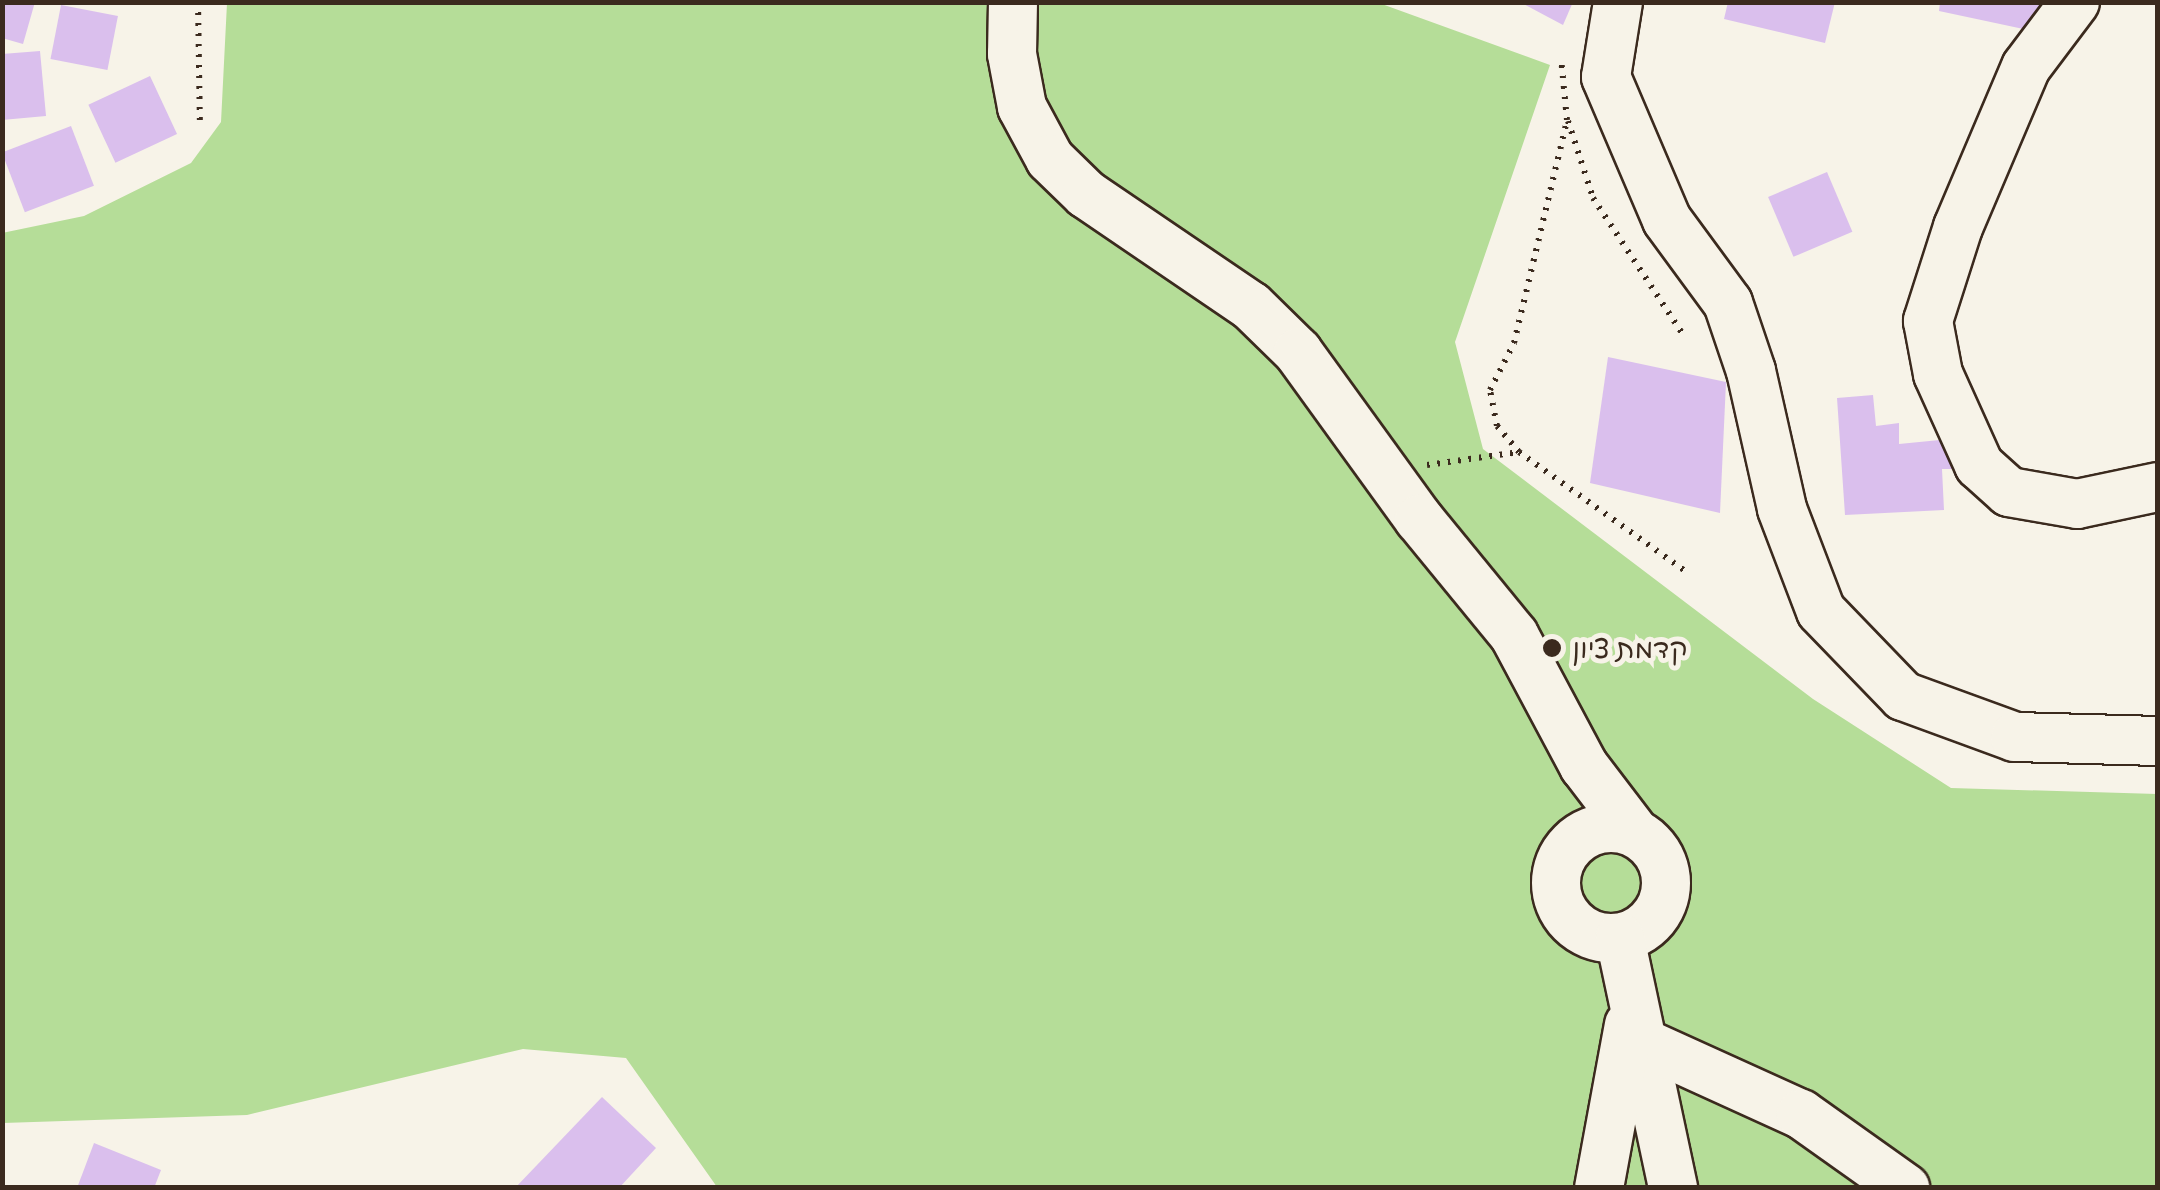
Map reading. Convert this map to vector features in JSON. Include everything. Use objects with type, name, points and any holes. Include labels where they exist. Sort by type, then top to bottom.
[{"type":"street","points":[[1013,2],[1012,54],[1022,108],[1050,159],[1086,194],[1251,306],[1323,381],[1386,474],[1514,635],[1584,766],[1636,834],[1662,859],[1666,896],[1646,927],[1620,938],[1592,935],[1568,919],[1556,893],[1566,852],[1566,784],[1549,704]]},
{"type":"street","points":[[1618,2],[1606,77],[1667,220],[1728,303],[1751,371],[1782,509],[1822,612],[1903,696],[2016,737],[2158,741]]},
{"type":"street","points":[[2075,2],[2026,67],[1958,228],[1928,321],[1938,374],[1979,465],[2009,492],[2078,504],[2158,487]]},
{"type":"street","points":[[1566,852],[1599,830],[1636,834]]},
{"type":"street","points":[[1620,938],[1673,1188]]},
{"type":"street","points":[[1599,1188],[1638,1022]]},
{"type":"street","points":[[1638,1022],[1802,1114],[1906,1188]]},
{"type":"path","points":[[198,2],[200,128]]},
{"type":"path","points":[[1561,58],[1567,120],[1592,198],[1682,334]]},
{"type":"path","points":[[1567,120],[1514,343],[1490,390],[1497,426],[1519,452],[1688,573]]},
{"type":"path","points":[[1386,474],[1519,452]]},
{"type":"green space","points":[[227,3],[1379,3],[1550,65],[1455,342],[1483,449],[1813,699],[1951,788],[2157,794],[2157,1187],[717,1187],[626,1058],[523,1049],[247,1115],[3,1123],[2,233],[84,216],[191,163],[221,122]]},
{"type":"building","points":[[2,2],[35,2],[23,44],[2,38]]},
{"type":"building","points":[[1520,2],[1573,2],[1563,25]]},
{"type":"building","points":[[1728,2],[1835,2],[1825,43],[1724,19]]},
{"type":"building","points":[[1940,2],[2068,2],[2042,33],[1939,11]]},
{"type":"building","points":[[61,5],[118,16],[107,70],[51,59]]},
{"type":"building","points":[[40,51],[46,116],[2,120],[2,54]]},
{"type":"building","points":[[150,76],[177,134],[115,163],[88,105]]},
{"type":"building","points":[[71,126],[94,186],[25,212],[2,152]]},
{"type":"building","points":[[1827,172],[1852,232],[1793,257],[1768,197]]},
{"type":"building","points":[[1608,357],[1726,382],[1720,513],[1590,483]]},
{"type":"building","points":[[1873,395],[1876,426],[1899,423],[1899,444],[1950,439],[1952,469],[1942,469],[1944,510],[1845,515],[1837,398]]},
{"type":"building","points":[[602,1097],[656,1148],[619,1188],[515,1188]]},
{"type":"building","points":[[94,1143],[161,1170],[154,1188],[77,1188]]},
{"type":"place","name":"קדמת ציון","points":[[1552,648]]}]
